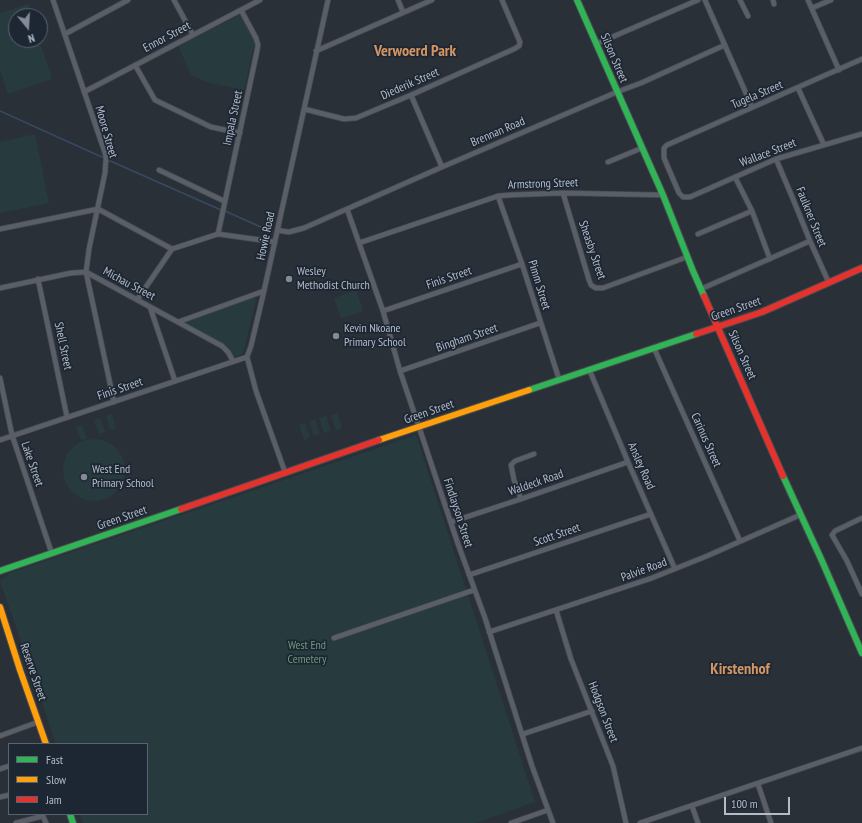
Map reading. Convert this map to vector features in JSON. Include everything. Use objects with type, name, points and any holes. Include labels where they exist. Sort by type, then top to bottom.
[{"type":"street","name":"Moore Street","points":[[53,0],[106,158],[105,173],[89,249],[86,272],[114,402]]},
{"type":"street","points":[[65,34],[128,0]]},
{"type":"street","points":[[174,0],[193,35]]},
{"type":"street","name":"Ennor Street","points":[[84,92],[259,0]]},
{"type":"street","name":"Howie Road","points":[[247,357],[251,346],[278,230],[328,0]]},
{"type":"street","points":[[398,0],[403,12]]},
{"type":"street","points":[[316,51],[432,0]]},
{"type":"street","name":"Diederik Street","points":[[304,109],[344,119],[360,117],[509,52],[519,46],[520,42],[502,0]]},
{"type":"street","name":"Silson Street","points":[[577,0],[642,148],[717,327],[862,653]]},
{"type":"street","points":[[596,44],[698,0]]},
{"type":"street","points":[[704,0],[752,107]]},
{"type":"street","points":[[740,0],[748,16]]},
{"type":"street","points":[[808,0],[839,70]]},
{"type":"street","points":[[812,8],[831,0]]},
{"type":"street","name":"Impala Street","points":[[218,234],[258,45],[256,38],[241,10]]},
{"type":"street","name":"Brennan Road","points":[[278,230],[289,232],[304,228],[442,167],[641,83],[725,44]]},
{"type":"street","name":"Tugela Street","points":[[683,196],[679,193],[664,158],[664,148],[667,145],[862,60]]},
{"type":"street","points":[[135,65],[155,100],[211,127],[240,133]]},
{"type":"street","points":[[798,88],[824,145]]},
{"type":"street","points":[[411,95],[442,167]]},
{"type":"street","name":"Wallace Street","points":[[683,196],[690,197],[776,159],[862,134]]},
{"type":"street","points":[[608,162],[642,148]]},
{"type":"street","name":"Faulkner Street","points":[[776,159],[828,283]]},
{"type":"street","points":[[159,170],[224,201]]},
{"type":"street","points":[[735,177],[752,211],[770,259]]},
{"type":"street","name":"Armstrong Street","points":[[359,242],[498,196],[510,194],[563,193],[662,195]]},
{"type":"street","name":"Sheasby Street","points":[[563,193],[589,280],[591,285],[594,287],[600,289],[688,257]]},
{"type":"street","name":"Pimm Street","points":[[498,196],[522,264],[559,379]]},
{"type":"street","points":[[0,229],[98,209],[172,249]]},
{"type":"street","name":"Findlayson Street","points":[[347,209],[383,312],[418,427],[553,823]]},
{"type":"street","points":[[698,234],[752,211]]},
{"type":"street","points":[[137,300],[172,249],[218,234],[275,242]]},
{"type":"street","points":[[701,289],[810,241]]},
{"type":"street","name":"Finis Street","points":[[383,312],[522,264]]},
{"type":"street","name":"Green Street","points":[[0,571],[285,472],[762,312],[862,268]]},
{"type":"street","name":"Michau Street","points":[[0,288],[38,279],[86,272],[222,346],[228,352],[233,361]]},
{"type":"street","name":"Shell Street","points":[[38,279],[67,417]]},
{"type":"street","points":[[178,322],[264,291]]},
{"type":"street","points":[[150,307],[176,381]]},
{"type":"street","name":"Bingham Street","points":[[400,371],[540,323]]},
{"type":"street","name":"Carinus Street","points":[[654,348],[740,541]]},
{"type":"street","points":[[247,357],[256,391],[285,472]]},
{"type":"street","name":"Finis Street","points":[[0,440],[247,357]]},
{"type":"street","name":"Ansley Road","points":[[590,369],[628,462],[676,569]]},
{"type":"street","name":"Lake Street","points":[[0,378],[12,435],[52,554]]},
{"type":"street","points":[[521,499],[514,480],[512,465],[515,461],[534,454]]},
{"type":"street","name":"Waldeck Road","points":[[451,522],[628,462]]},
{"type":"street","name":"Scott Street","points":[[469,576],[651,514]]},
{"type":"street","name":"Palvie Road","points":[[489,632],[676,569],[800,515]]},
{"type":"street","points":[[862,518],[835,531],[832,535],[862,594]]},
{"type":"street","points":[[334,638],[474,590]]},
{"type":"street","name":"Reserve Street","points":[[0,607],[46,743]]},
{"type":"street","name":"Hodgson Street","points":[[556,610],[572,659],[613,766],[626,823]]},
{"type":"street","points":[[522,734],[592,711]]},
{"type":"street","points":[[0,736],[38,722]]},
{"type":"street","points":[[640,823],[862,748]]},
{"type":"street","points":[[758,784],[771,823]]},
{"type":"street","points":[[692,806],[698,823]]},
{"type":"street","points":[[511,823],[548,810]]},
{"type":"street","points":[[16,823],[43,815],[46,823]]},
{"type":"green space","points":[[28,4],[29,8],[16,8]]},
{"type":"green space","points":[[8,10],[8,48],[42,48],[52,79],[8,94],[0,69],[0,13]]},
{"type":"green space","points":[[242,14],[255,42],[244,90],[210,83],[191,75],[178,46]]},
{"type":"green space","points":[[35,134],[49,203],[0,213],[0,142]]},
{"type":"green space","points":[[356,290],[363,311],[341,319],[334,298]]},
{"type":"green space","points":[[254,297],[256,300],[243,354],[235,357],[232,357],[229,349],[225,346],[183,323]]},
{"type":"green space","points":[[337,413],[342,428],[336,430],[331,415]]},
{"type":"green space","points":[[112,414],[116,428],[110,430],[106,416]]},
{"type":"green space","points":[[326,416],[331,431],[324,433],[319,418]]},
{"type":"green space","points":[[100,418],[105,432],[99,434],[94,420]]},
{"type":"green space","points":[[315,419],[320,434],[314,436],[309,421]]},
{"type":"green space","points":[[305,423],[310,437],[304,440],[299,425]]},
{"type":"green space","points":[[82,425],[87,439],[81,440],[76,427]]},
{"type":"green space","name":"West End Cemetery","points":[[416,435],[535,802],[475,823],[83,823],[80,815],[148,815],[148,743],[56,743],[0,581],[10,573]]},
{"type":"green space","points":[[94,439],[106,441],[116,448],[123,458],[125,470],[123,482],[116,492],[106,499],[94,501],[82,499],[72,492],[65,482],[63,470],[65,458],[72,448],[82,441]]},
{"type":"waterway","points":[[0,111],[104,158]]},
{"type":"waterway","points":[[108,160],[221,210]]},
{"type":"waterway","points":[[225,211],[272,232]]},
{"type":"traffic: fast","points":[[577,0],[663,195],[704,296]]},
{"type":"traffic: fast","points":[[529,390],[696,334]]},
{"type":"traffic: fast","points":[[783,476],[862,653]]},
{"type":"traffic: fast","points":[[0,571],[181,509]]},
{"type":"traffic: fast","points":[[70,815],[73,823]]},
{"type":"traffic: slow","points":[[379,440],[529,390]]},
{"type":"traffic: slow","points":[[0,607],[46,743]]},
{"type":"traffic: jam","points":[[696,334],[762,312],[862,268]]},
{"type":"traffic: jam","points":[[704,296],[783,476]]},
{"type":"traffic: jam","points":[[181,509],[379,440]]},
{"type":"place","name":"Wesley Methodist Church","points":[[289,279]]},
{"type":"place","name":"Kevin Nkoane Primary School","points":[[336,336]]},
{"type":"place","name":"West End Primary School","points":[[84,477]]},
{"type":"district","name":"Verwoerd Park","points":[[415,51]]},
{"type":"district","name":"Kirstenhof","points":[[740,669]]}]
